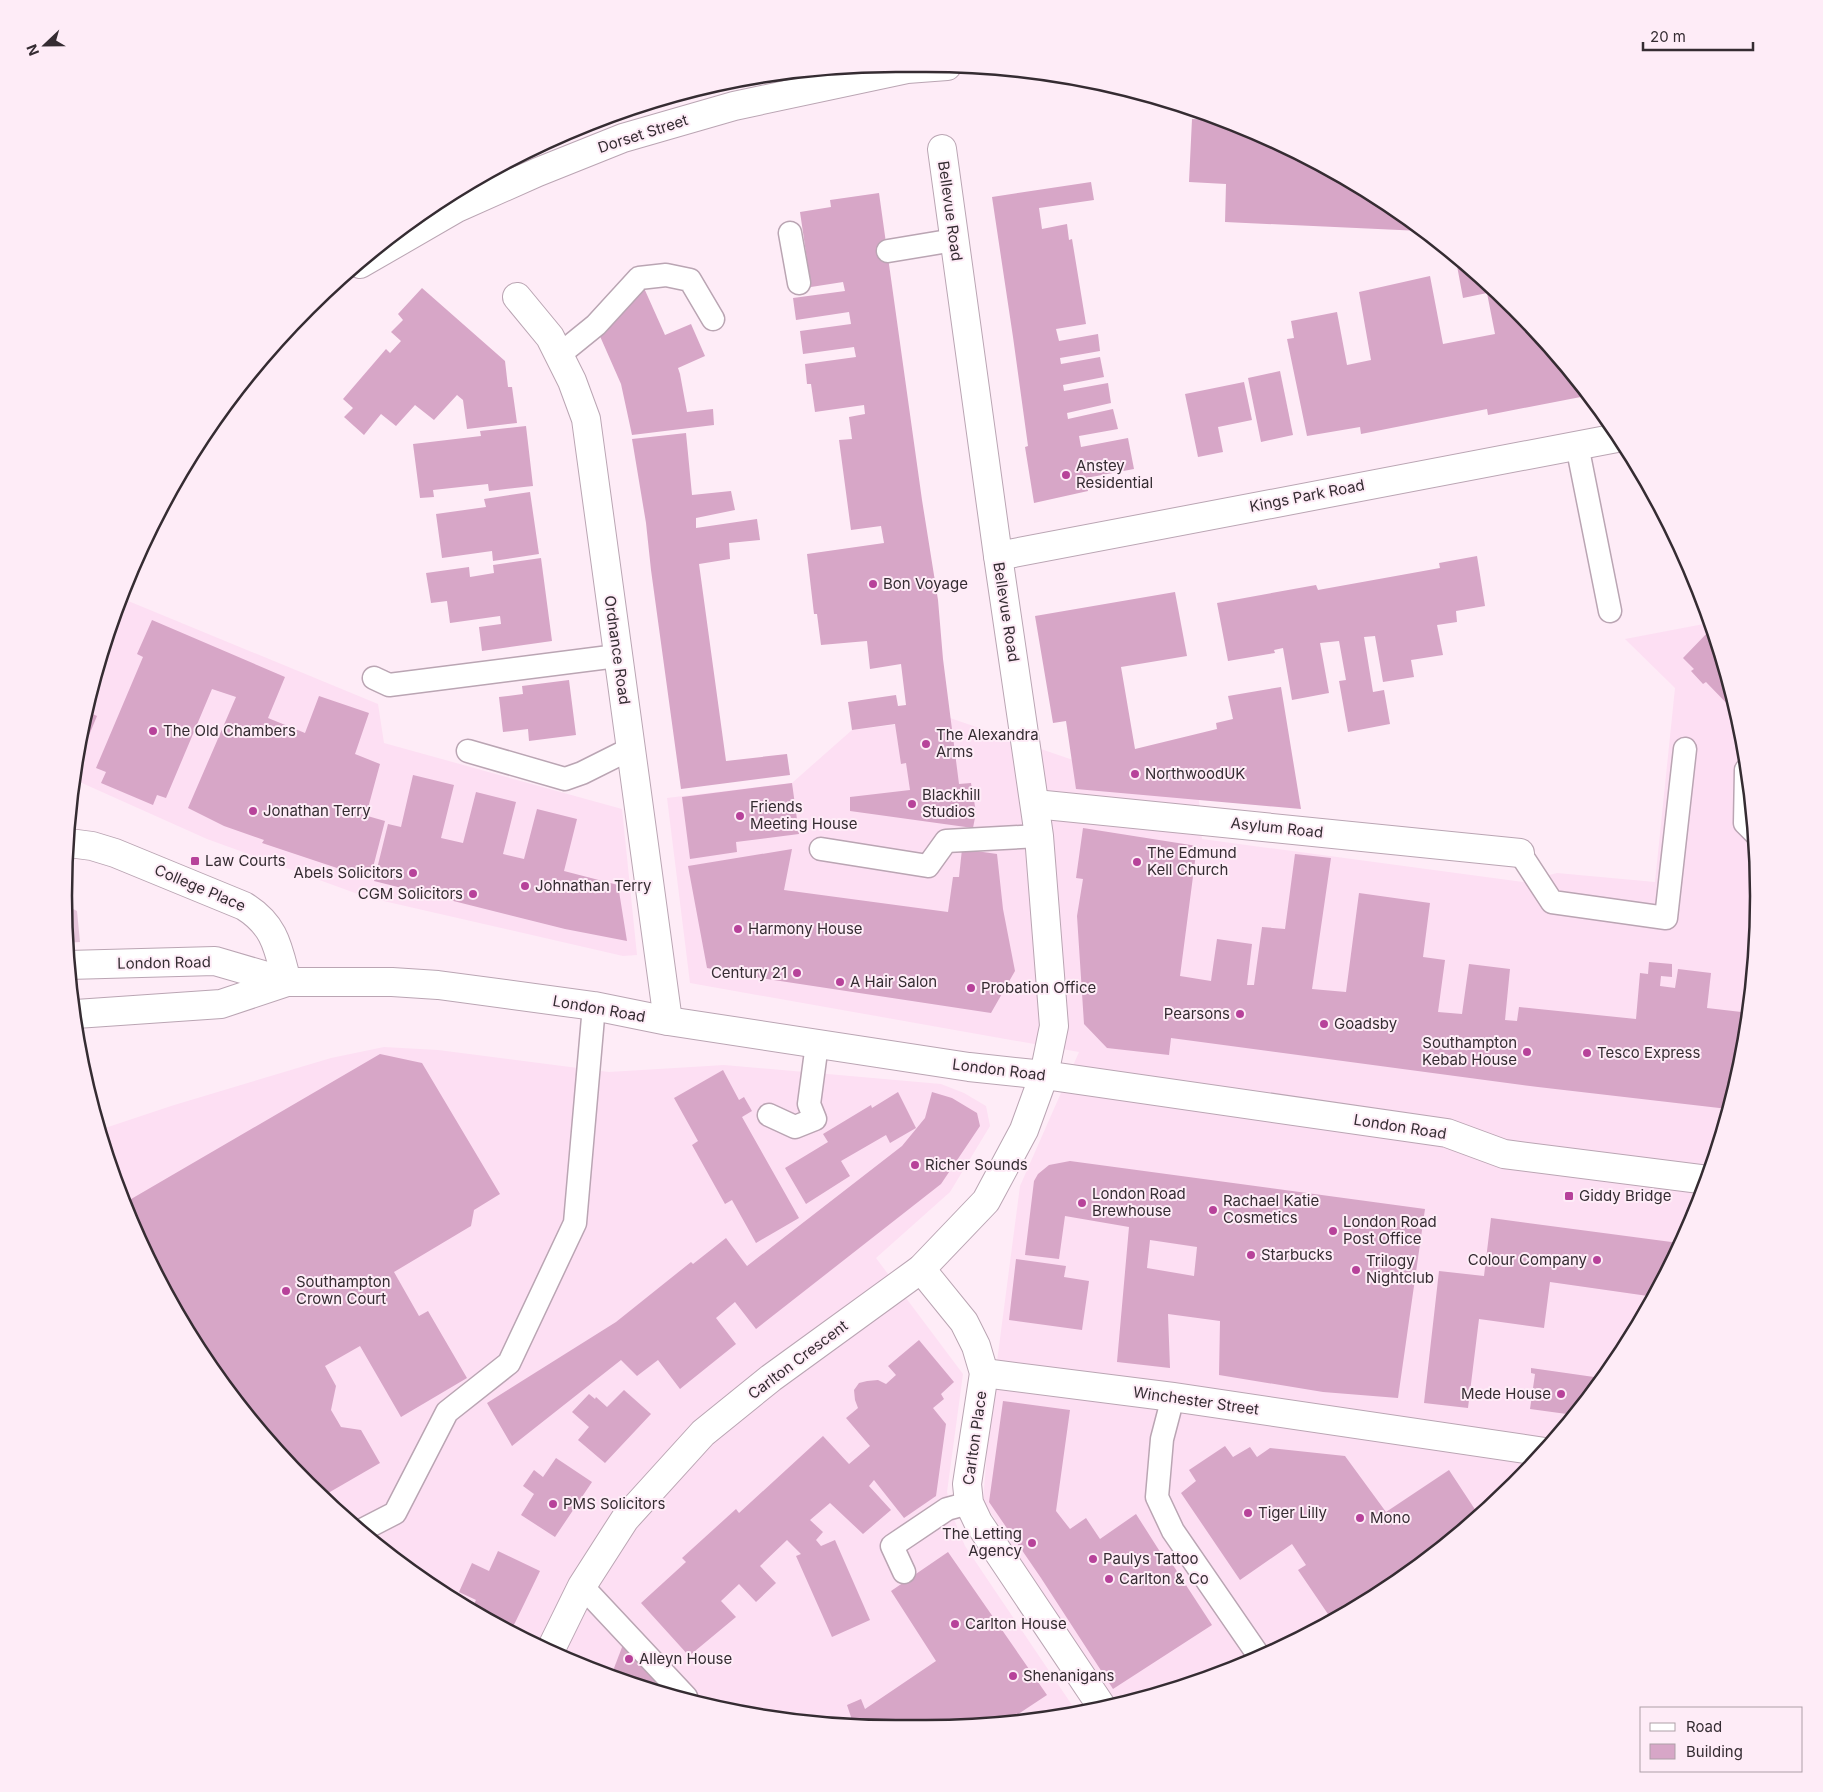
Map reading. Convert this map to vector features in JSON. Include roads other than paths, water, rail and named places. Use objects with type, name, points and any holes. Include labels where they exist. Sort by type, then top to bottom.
[{"type":"street","name":"Dorset Street","points":[[392,246],[457,208],[538,172],[623,138],[734,106],[872,73]]},
{"type":"street","name":"Bellevue Road","points":[[942,149],[1039,836],[1054,1026],[1044,1075]]},
{"type":"street","name":"Ordnance Road","points":[[517,297],[550,338],[572,381],[586,419],[668,1021]]},
{"type":"street","name":"Kings Park Road","points":[[998,556],[1612,439]]},
{"type":"street","name":"Asylum Road","points":[[1035,804],[1520,853]]},
{"type":"street","name":"College Place","points":[[74,844],[92,846],[114,853],[244,906],[257,914],[266,923],[273,935],[287,982]]},
{"type":"street","name":"London Road","points":[[76,965],[214,961],[287,982],[410,983],[594,1006],[668,1021],[969,1067],[1044,1075],[1448,1133],[1504,1154],[1700,1179]]},
{"type":"street","name":"London Road","points":[[82,1014],[221,1004],[287,982]]},
{"type":"street","name":"Carlton Crescent","points":[[554,1645],[582,1586],[625,1519],[703,1433],[771,1378],[922,1268],[986,1201],[1024,1130],[1044,1075]]},
{"type":"street","name":"Carlton Place","points":[[922,1268],[964,1322],[976,1346],[984,1373],[967,1484],[968,1503],[1092,1703]]},
{"type":"street","name":"Winchester Street","points":[[984,1373],[1173,1397],[1535,1451]]},
{"type":"lane","points":[[790,233],[801,272]]},
{"type":"lane","points":[[888,251],[954,240]]},
{"type":"lane","points":[[559,355],[596,325],[639,278],[666,275],[690,280],[713,319]]},
{"type":"lane","points":[[1577,445],[1610,611]]},
{"type":"lane","points":[[374,678],[389,685],[618,656]]},
{"type":"lane","points":[[468,751],[565,779],[582,773],[630,749]]},
{"type":"lane","points":[[1520,853],[1552,902],[1666,918],[1685,749]]},
{"type":"lane","points":[[1745,809],[1745,822],[1747,824]]},
{"type":"lane","points":[[821,848],[928,866],[946,841],[1039,836]]},
{"type":"lane","points":[[368,1527],[395,1513],[447,1412],[509,1362],[575,1223],[594,1006]]},
{"type":"lane","points":[[769,1115],[795,1127],[815,1119],[809,1104],[817,1044]]},
{"type":"lane","points":[[1173,1397],[1162,1439],[1157,1497],[1172,1530],[1256,1651]]},
{"type":"lane","points":[[904,1572],[892,1546],[946,1510],[968,1503]]},
{"type":"lane","points":[[582,1586],[678,1690]]},
{"type":"place","name":"Anstey Residential","points":[[1066,475]]},
{"type":"place","name":"Bon Voyage","points":[[873,584]]},
{"type":"place","name":"The Old Chambers","points":[[153,731]]},
{"type":"place","name":"The Alexandra Arms","points":[[926,744]]},
{"type":"place","name":"NorthwoodUK","points":[[1135,774]]},
{"type":"place","name":"Blackhill Studios","points":[[912,804]]},
{"type":"place","name":"Jonathan Terry","points":[[253,811]]},
{"type":"place","name":"Friends Meeting House","points":[[740,816]]},
{"type":"place","name":"Law Courts","points":[[195,861]]},
{"type":"place","name":"The Edmund Kell Church","points":[[1137,862]]},
{"type":"place","name":"Abels Solicitors","points":[[413,873]]},
{"type":"place","name":"Johnathan Terry","points":[[525,886]]},
{"type":"place","name":"CGM Solicitors","points":[[473,894]]},
{"type":"place","name":"Harmony House","points":[[738,929]]},
{"type":"place","name":"Century 21","points":[[797,973]]},
{"type":"place","name":"A Hair Salon","points":[[840,982]]},
{"type":"place","name":"Probation Office","points":[[971,988]]},
{"type":"place","name":"Pearsons","points":[[1240,1014]]},
{"type":"place","name":"Goadsby","points":[[1324,1024]]},
{"type":"place","name":"Southampton Kebab House","points":[[1527,1052]]},
{"type":"place","name":"Tesco Express","points":[[1587,1053]]},
{"type":"place","name":"Richer Sounds","points":[[915,1165]]},
{"type":"place","name":"Giddy Bridge","points":[[1569,1196]]},
{"type":"place","name":"London Road Brewhouse","points":[[1082,1203]]},
{"type":"place","name":"Rachael Katie Cosmetics","points":[[1213,1210]]},
{"type":"place","name":"London Road Post Office","points":[[1333,1231]]},
{"type":"place","name":"Starbucks","points":[[1251,1255]]},
{"type":"place","name":"Colour Company","points":[[1597,1260]]},
{"type":"place","name":"Trilogy Nightclub","points":[[1356,1270]]},
{"type":"place","name":"Southampton Crown Court","points":[[286,1291]]},
{"type":"place","name":"Mede House","points":[[1561,1394]]},
{"type":"place","name":"PMS Solicitors","points":[[553,1504]]},
{"type":"place","name":"Tiger Lilly","points":[[1248,1513]]},
{"type":"place","name":"Mono","points":[[1360,1518]]},
{"type":"place","name":"The Letting Agency","points":[[1032,1543]]},
{"type":"place","name":"Paulys Tattoo","points":[[1093,1559]]},
{"type":"place","name":"Carlton & Co","points":[[1109,1579]]},
{"type":"place","name":"Carlton House","points":[[955,1624]]},
{"type":"place","name":"Alleyn House","points":[[629,1659]]},
{"type":"place","name":"Shenanigans","points":[[1013,1676]]}]
